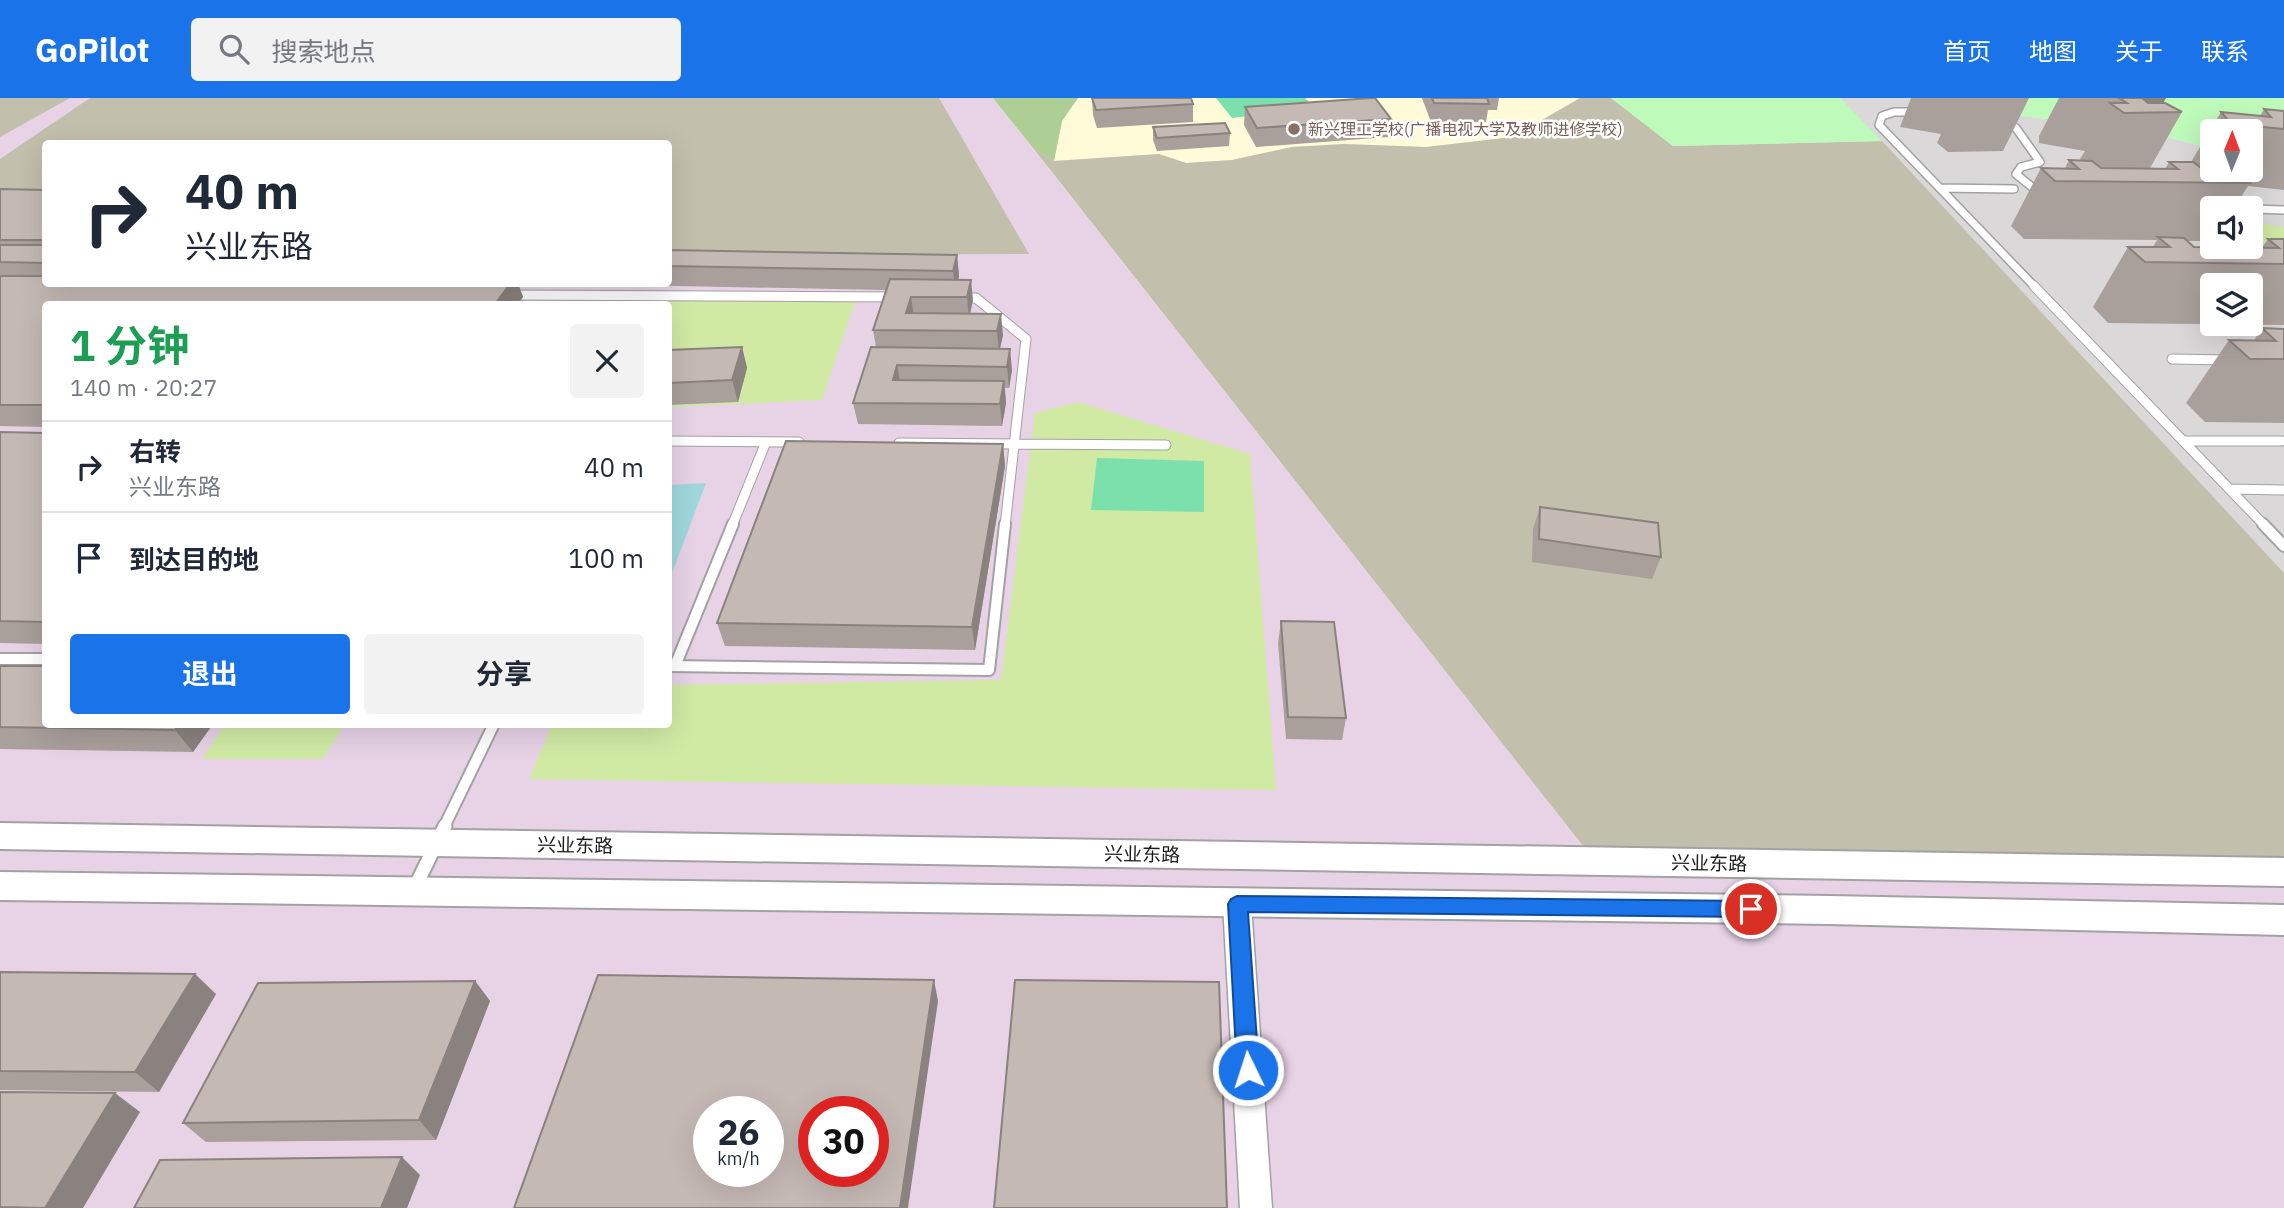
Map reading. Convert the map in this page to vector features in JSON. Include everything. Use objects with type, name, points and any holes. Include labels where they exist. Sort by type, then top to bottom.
[{"type":"street","name":"兴业东路","points":[[0,836],[2284,872]]},
{"type":"street","points":[[0,886],[1738,909],[2284,920]]},
{"type":"street","points":[[1237,904],[1256,1208]]},
{"type":"lane","points":[[1931,112],[1894,112],[1882,116],[1879,125],[2284,545]]},
{"type":"lane","points":[[1996,120],[2016,128],[2040,162],[2050,167]]},
{"type":"lane","points":[[2040,162],[2021,167],[2016,174],[2039,195],[2048,198]]},
{"type":"lane","points":[[1940,188],[2014,189]]},
{"type":"lane","points":[[2263,209],[2284,210]]},
{"type":"lane","points":[[499,295],[908,298]]},
{"type":"lane","points":[[536,301],[540,295]]},
{"type":"lane","points":[[766,442],[672,666],[989,670],[1026,339],[976,298],[949,298]]},
{"type":"lane","points":[[2172,359],[2234,360]]},
{"type":"lane","points":[[672,441],[807,442]]},
{"type":"lane","points":[[2183,441],[2282,441]]},
{"type":"lane","points":[[890,443],[1166,445]]},
{"type":"lane","points":[[2230,489],[2284,490]]},
{"type":"lane","points":[[0,659],[42,659]]},
{"type":"lane","points":[[413,891],[492,728]]},
{"type":"shaded area","points":[[0,98],[993,98],[1595,861],[2284,872],[2284,1208],[0,1208]]},
{"type":"shaded area","points":[[0,98],[70,98],[0,137]]},
{"type":"shaded area","points":[[90,98],[939,98],[1029,254],[672,255],[672,140],[42,140],[42,192],[0,192],[0,159]]},
{"type":"shaded area","name":"新兴理工学校(广播电视大学及教师进修学校)","points":[[1078,98],[1580,98],[1513,137],[1426,147],[1344,144],[1292,147],[1232,160],[1186,163],[1159,154],[1054,161],[1062,121]]},
{"type":"shaded area","points":[[1580,98],[1611,98],[1673,146],[1882,141],[2284,573],[2284,872],[1595,861],[1033,148],[1054,161],[1159,154],[1186,163],[1232,160],[1292,147],[1344,144],[1426,147],[1513,137]]},
{"type":"shaded area","points":[[1840,98],[1908,98],[1995,113],[2137,129],[2200,146],[2200,182],[2263,182],[2263,168],[2284,164],[2284,573]]},
{"type":"green space","points":[[993,98],[1078,98],[1062,121],[1054,161],[1033,148]]},
{"type":"green space","points":[[1216,98],[1305,98],[1315,108],[1232,118]]},
{"type":"green space","points":[[1611,98],[1840,98],[1882,141],[1673,146]]},
{"type":"green space","points":[[1908,98],[2284,98],[2284,164],[2263,144],[2263,119],[2200,119],[2200,146],[2137,129],[1995,113]]},
{"type":"green space","points":[[2263,223],[2284,228],[2284,246],[2263,242]]},
{"type":"green space","points":[[672,301],[855,302],[822,400],[672,407]]},
{"type":"green space","points":[[1078,402],[1250,454],[1276,790],[529,779],[551,728],[672,728],[672,685],[1001,680],[1035,413]]},
{"type":"green space","points":[[1097,458],[1204,461],[1204,512],[1091,510]]},
{"type":"green space","points":[[223,728],[342,728],[323,759],[202,759]]},
{"type":"water","points":[[706,483],[672,573],[672,485]]},
{"type":"building","points":[[1092,98],[1191,98],[1193,104],[1096,110]]},
{"type":"building","points":[[1375,98],[1391,119],[1257,128],[1245,107]]},
{"type":"building","points":[[1432,98],[1487,98],[1489,104],[1434,103]]},
{"type":"building","points":[[2119,98],[2142,98],[2148,103],[2165,103],[2182,112],[2124,113],[2110,103],[2127,103]]},
{"type":"building","points":[[2264,109],[2284,111],[2284,129],[2263,127],[2263,119],[2227,119],[2221,112],[2271,117]]},
{"type":"building","points":[[1225,123],[1230,133],[1157,138],[1153,127]]},
{"type":"building","points":[[2069,160],[2092,161],[2101,168],[2178,169],[2169,162],[2193,162],[2200,167],[2200,182],[2250,183],[2055,181],[2041,168],[2079,169]]},
{"type":"building","points":[[0,189],[42,190],[42,240],[0,240]]},
{"type":"building","points":[[2158,237],[2184,238],[2194,247],[2200,247],[2200,259],[2263,259],[2263,248],[2279,248],[2268,239],[2284,239],[2284,264],[2145,262],[2128,247],[2170,247]]},
{"type":"building","points":[[0,245],[42,245],[42,263],[0,262]]},
{"type":"building","points":[[672,250],[957,255],[953,271],[672,266]]},
{"type":"building","points":[[0,276],[42,276],[42,287],[508,287],[497,301],[42,301],[42,405],[0,405]]},
{"type":"building","points":[[890,279],[971,280],[967,297],[911,297],[906,313],[1001,314],[997,331],[873,330]]},
{"type":"building","points":[[2263,328],[2284,329],[2284,359],[2250,359],[2229,340],[2276,341]]},
{"type":"building","points":[[742,347],[732,380],[672,383],[672,350]]},
{"type":"building","points":[[871,347],[1010,349],[1007,367],[897,365],[893,380],[1004,381],[1000,404],[853,403]]},
{"type":"building","points":[[0,432],[42,433],[42,622],[0,621]]},
{"type":"building","points":[[786,441],[1003,444],[972,627],[717,623]]},
{"type":"building","points":[[1540,507],[1658,523],[1661,557],[1539,539]]},
{"type":"building","points":[[1281,621],[1334,622],[1346,718],[1288,717]]},
{"type":"building","points":[[0,666],[42,666],[42,728],[0,727]]},
{"type":"building","points":[[58,728],[176,728],[175,730]]},
{"type":"building","points":[[0,972],[195,974],[135,1072],[0,1071]]},
{"type":"building","points":[[598,975],[934,980],[900,1208],[514,1208]]},
{"type":"building","points":[[1015,980],[1219,982],[1227,1208],[994,1208]]},
{"type":"building","points":[[475,981],[419,1120],[183,1123],[258,983]]},
{"type":"building","points":[[0,1092],[115,1093],[45,1208],[0,1207]]},
{"type":"building","points":[[402,1157],[381,1208],[134,1208],[160,1160]]},
{"type":"place","name":"新兴理工学校(广播电视大学及教师进修学校)","points":[[1294,129]]},
{"type":"route","points":[[1248,1070],[1237,904],[1751,909]]}]
